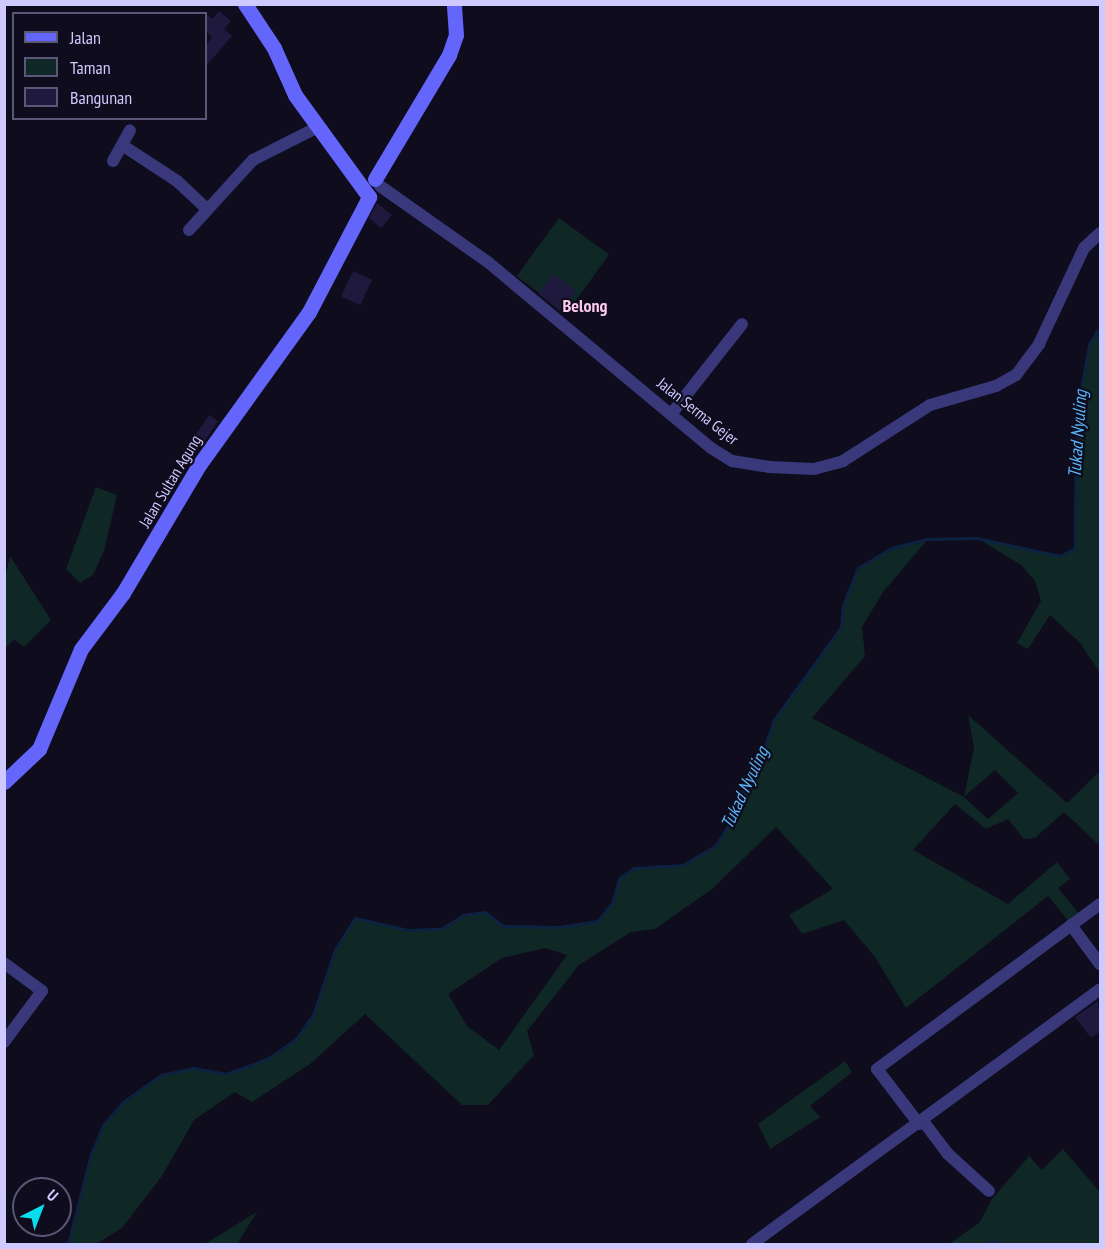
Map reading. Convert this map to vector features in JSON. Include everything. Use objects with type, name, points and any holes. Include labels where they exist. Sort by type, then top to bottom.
[{"type":"street","points":[[245,4],[269,39],[316,128],[373,188]]},
{"type":"street","name":"Jalan Sultan Agung","points":[[4,782],[39,749],[85,642],[129,584],[199,465],[309,312],[373,188],[449,55],[456,35],[454,4]]},
{"type":"street","points":[[189,230],[206,208],[253,160],[316,128]]},
{"type":"street","points":[[112,160],[130,130]]},
{"type":"street","points":[[122,145],[177,181],[206,208]]},
{"type":"street","name":"Jalan Serma Gejer","points":[[373,188],[489,263],[672,413],[711,448],[746,465],[814,469],[843,461],[930,405],[996,386],[1016,375],[1039,344],[1084,248],[1101,233]]},
{"type":"street","points":[[672,413],[742,324]]},
{"type":"street","points":[[989,1191],[948,1154],[877,1070],[1101,904]]},
{"type":"street","points":[[1071,925],[1101,964]]},
{"type":"street","points":[[4,963],[42,991],[4,1042]]},
{"type":"street","points":[[752,1245],[1101,989]]},
{"type":"green space","points":[[559,218],[609,254],[567,313],[517,276]]},
{"type":"green space","points":[[1097,329],[1100,345],[1100,673],[1080,643],[1050,615],[1028,649],[1017,643],[1041,601],[1035,581],[1021,565],[977,538],[1060,556],[1075,548],[1076,418],[1089,344]]},
{"type":"green space","points":[[96,487],[117,495],[104,551],[93,575],[80,583],[66,569]]},
{"type":"green space","points":[[928,539],[883,592],[862,627],[865,656],[812,718],[964,797],[974,747],[968,715],[1067,803],[1100,771],[1099,845],[1064,812],[1035,838],[1024,839],[1008,819],[986,829],[955,804],[913,850],[1008,904],[1057,862],[1070,879],[1058,888],[1080,915],[1070,923],[1048,896],[906,1008],[875,957],[844,920],[802,934],[789,915],[833,889],[776,827],[712,889],[655,929],[631,932],[579,965],[527,1031],[534,1055],[488,1105],[462,1105],[365,1014],[310,1064],[252,1102],[235,1092],[194,1120],[162,1176],[122,1228],[96,1244],[68,1244],[70,1237],[72,1237],[72,1228],[91,1154],[104,1124],[123,1102],[161,1075],[193,1068],[226,1074],[269,1058],[296,1039],[313,1015],[335,950],[355,918],[408,930],[441,929],[463,915],[485,912],[503,926],[560,927],[598,921],[613,901],[619,878],[634,868],[683,865],[716,845],[736,811],[744,780],[760,760],[774,720],[841,627],[843,605],[858,568],[891,548]],"holes":[[[995,770],[1018,793],[988,819],[964,797]],[[545,948],[567,955],[499,1050],[467,1026],[448,994],[502,958]]]},
{"type":"green space","points":[[10,556],[51,620],[24,647],[14,639],[5,649],[5,577]]},
{"type":"green space","points":[[845,1061],[852,1072],[810,1106],[820,1117],[770,1149],[758,1124]]},
{"type":"green space","points":[[1063,1149],[1100,1192],[1100,1244],[949,1244],[980,1222],[992,1199],[1029,1156],[1042,1170]]},
{"type":"green space","points":[[257,1212],[237,1244],[205,1244]]},
{"type":"building","points":[[219,11],[231,21],[224,29],[232,36],[207,65],[207,44],[212,37],[207,32],[207,15],[212,19]]},
{"type":"building","points":[[377,203],[392,215],[381,228],[369,218]]},
{"type":"building","points":[[353,271],[372,280],[360,305],[341,296]]},
{"type":"building","points":[[554,274],[576,292],[560,311],[538,293]]},
{"type":"building","points":[[209,415],[218,421],[200,448],[191,442]]},
{"type":"building","points":[[1098,1001],[1101,1031],[1091,1038],[1075,1017]]},
{"type":"waterway","name":"Tukad Nyuling","points":[[68,1244],[91,1154],[104,1124],[123,1102],[161,1075],[193,1068],[226,1074],[269,1058],[296,1039],[313,1015],[335,950],[355,918],[408,930],[441,929],[463,915],[485,912],[503,926],[560,927],[598,921],[613,901],[619,878],[634,868],[683,865],[716,845],[737,811],[744,780],[760,760],[774,720],[841,627],[843,605],[858,568],[891,548],[928,539],[977,538],[1060,556],[1075,548],[1076,418],[1089,344],[1100,329]]},
{"type":"waterway","points":[[988,1244],[992,1241],[1002,1244]]},
{"type":"district","name":"Belong","points":[[585,306]]}]
